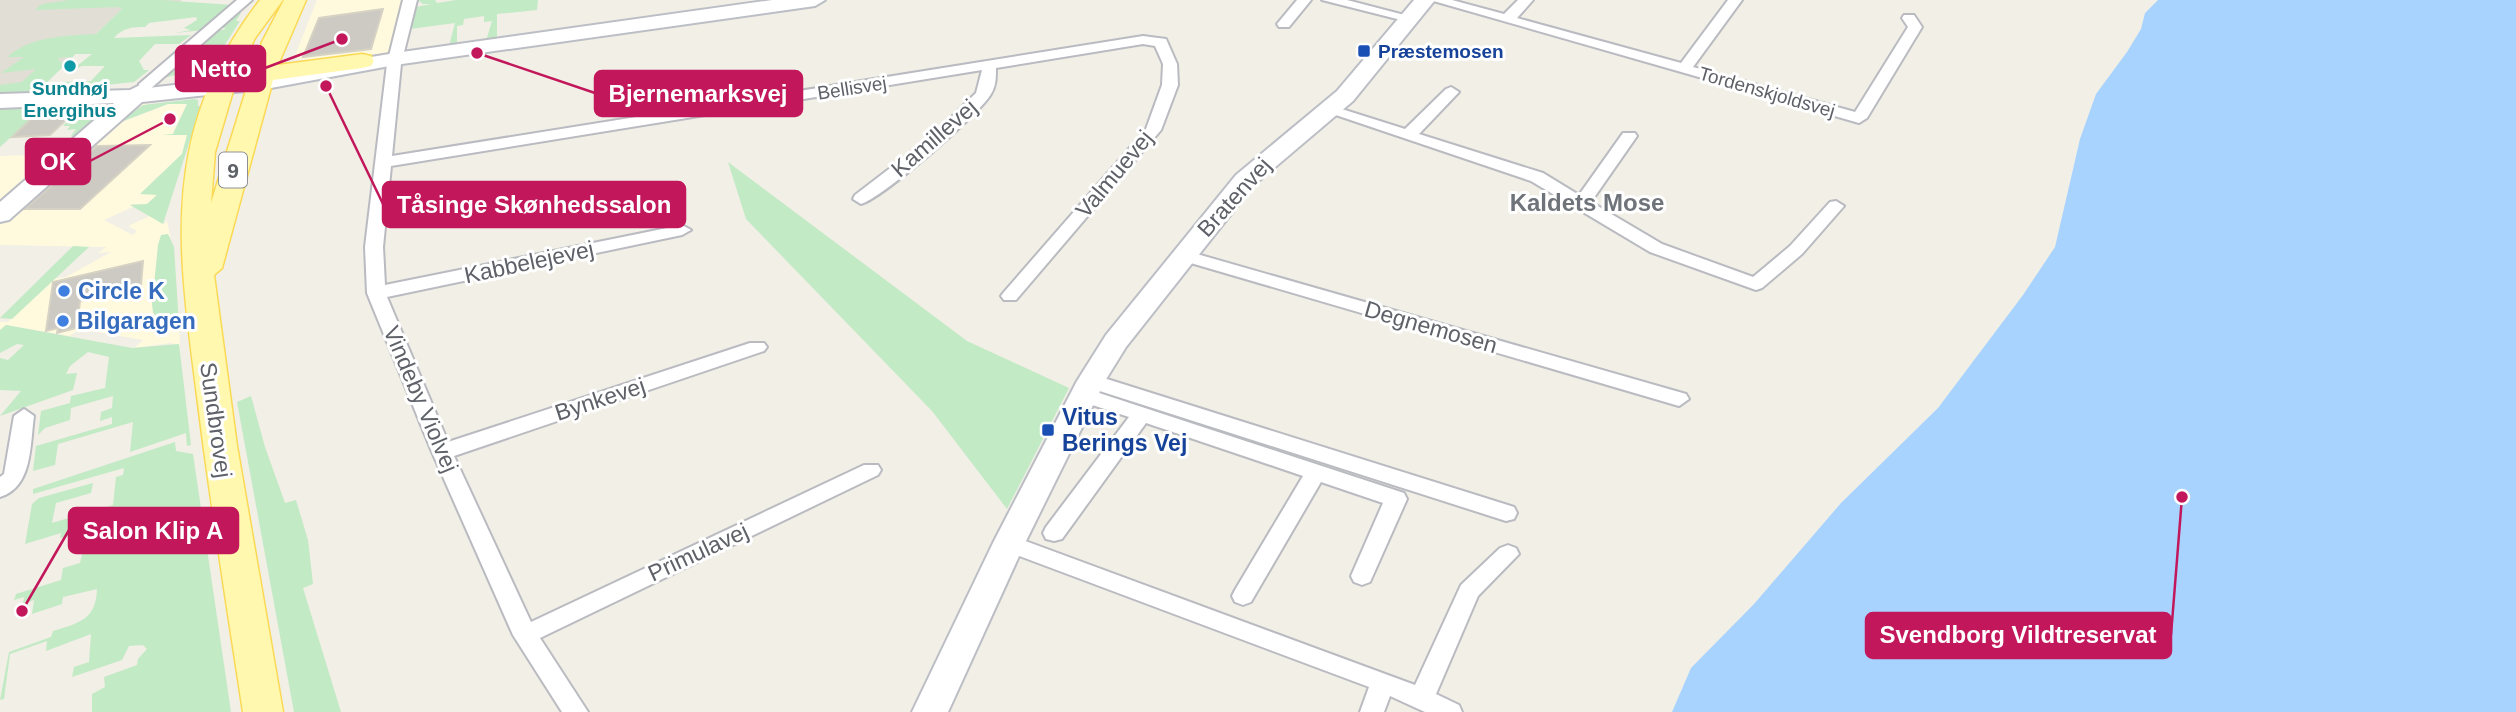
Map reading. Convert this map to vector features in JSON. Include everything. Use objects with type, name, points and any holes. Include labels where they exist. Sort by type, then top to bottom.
[{"type":"main road","points":[[275,0],[245,78],[362,61]]},
{"type":"main road","name":"Sundbrovej","points":[[263,712],[220,446],[205,339],[195,231],[202,152],[295,0]]},
{"type":"main road","name":"Sundbrovej","points":[[202,294],[220,160],[245,78]]},
{"type":"street","points":[[0,215],[246,0]]},
{"type":"street","name":"Vindeby Violvej","points":[[410,0],[395,58],[374,247],[376,293],[442,452],[525,635],[576,712]]},
{"type":"street","points":[[0,101],[140,92],[395,58],[759,4],[815,0]]},
{"type":"street","points":[[1284,24],[1304,0]]},
{"type":"street","points":[[1329,0],[1417,9]]},
{"type":"street","name":"Tordenskjoldsvej","points":[[1437,0],[1859,118],[1915,27],[1909,18]]},
{"type":"street","points":[[1507,20],[1526,0]]},
{"type":"street","name":"Tordenskjoldsvej","points":[[1684,69],[1735,0]]},
{"type":"street","name":"Bratenvej","points":[[930,712],[1009,543],[1087,388],[1116,341],[1183,255],[1259,165],[1354,87],[1417,9]]},
{"type":"street","name":"Bellisvej","points":[[385,162],[1154,40]]},
{"type":"street","name":"Valmuevej","points":[[1010,296],[1153,130],[1167,97],[1170,64],[1164,44],[1154,40]]},
{"type":"street","points":[[362,61],[395,58]]},
{"type":"street","name":"Kamillevej","points":[[861,199],[938,139],[983,95],[989,82],[989,67]]},
{"type":"street","points":[[1408,136],[1451,92]]},
{"type":"street","points":[[1329,110],[1537,177],[1583,201],[1621,229],[1656,248],[1756,284],[1796,250],[1836,206]]},
{"type":"street","points":[[1583,201],[1629,136]]},
{"type":"street","name":"Kabbelejevej","points":[[376,293],[682,230]]},
{"type":"street","name":"Degnemosen","points":[[1183,255],[1679,399]]},
{"type":"street","name":"Bynkevej","points":[[442,452],[757,346]]},
{"type":"street","points":[[1087,388],[1142,414],[1396,499],[1362,576]]},
{"type":"street","points":[[1087,388],[1506,513]]},
{"type":"street","points":[[1054,533],[1142,414]]},
{"type":"street","points":[[0,489],[14,477],[24,416]]},
{"type":"street","name":"Primulavej","points":[[525,635],[871,470]]},
{"type":"street","points":[[1243,596],[1316,472]]},
{"type":"street","points":[[1009,543],[1383,682],[1450,712]]},
{"type":"street","points":[[1421,700],[1469,591],[1508,554]]},
{"type":"street","points":[[1372,712],[1383,682]]},
{"type":"shaded area","points":[[0,0],[182,0],[173,7],[121,10],[36,91],[0,93]]},
{"type":"shaded area","points":[[317,0],[404,0],[390,53],[304,60],[294,58]]},
{"type":"shaded area","points":[[156,101],[137,108],[120,123],[168,104],[187,104],[172,135],[187,135],[182,154],[141,193],[158,194],[147,204],[131,204],[133,207],[104,220],[133,235],[137,231],[128,226],[150,216],[163,224],[167,221],[170,235],[153,312],[162,327],[179,325],[180,346],[171,343],[134,348],[143,340],[79,329],[70,336],[6,325],[0,330],[0,322],[8,322],[53,279],[66,277],[111,252],[98,253],[106,247],[0,245],[0,156],[57,154],[110,108],[106,104]]},
{"type":"green space","points":[[70,0],[161,0],[232,5],[203,30],[175,33],[191,30],[184,28],[197,20],[196,17],[149,23],[145,27],[129,28],[117,34],[114,38],[191,35],[179,44],[155,44],[139,61],[144,70],[149,70],[134,82],[56,90],[65,82],[91,81],[105,66],[82,66],[72,70],[92,54],[75,54],[73,57],[58,58],[60,62],[68,62],[38,91],[0,94],[0,85],[22,82],[36,69],[1,73],[24,57],[7,57],[17,50],[48,38],[96,34],[122,9],[35,10],[42,4]]},
{"type":"green space","points":[[418,0],[435,0],[437,3],[456,0],[538,0],[537,10],[497,14],[497,39],[486,41],[492,21],[484,22],[484,16],[464,19],[463,25],[457,26],[457,45],[449,46],[455,23],[410,29],[416,7],[431,4],[423,4]]},
{"type":"green space","points":[[241,13],[236,21],[240,21],[212,65],[164,78],[217,31],[226,29],[222,27]]},
{"type":"green space","points":[[198,100],[198,106],[201,106],[163,224],[130,205],[147,204],[157,195],[140,194],[182,154],[187,135],[162,135],[173,134],[187,104],[168,104],[118,123],[143,105]]},
{"type":"green space","points":[[110,106],[78,135],[71,136],[76,129],[67,130],[70,126],[63,126],[71,117],[32,118],[0,147],[0,108]]},
{"type":"green space","points":[[728,162],[967,341],[1069,388],[1007,509],[932,411],[746,219]]},
{"type":"green space","points":[[168,234],[174,247],[179,325],[168,331],[168,326],[163,327],[153,312],[152,305],[158,245],[161,235]]},
{"type":"green space","points":[[73,246],[89,247],[12,319],[0,318]]},
{"type":"green space","points":[[6,325],[132,348],[179,344],[191,445],[187,446],[186,433],[130,452],[133,422],[58,444],[55,465],[33,471],[36,446],[112,424],[112,417],[100,421],[101,412],[112,408],[113,396],[71,408],[70,420],[45,428],[38,435],[41,411],[70,403],[71,396],[105,388],[109,357],[88,352],[70,366],[66,374],[77,373],[73,390],[0,416],[21,391],[0,390],[0,358],[8,360],[24,345],[17,344],[0,353],[0,330]]},
{"type":"green space","points":[[251,396],[265,447],[285,503],[296,500],[308,540],[313,584],[303,588],[341,712],[294,712],[237,402]]},
{"type":"green space","points":[[175,442],[176,451],[193,454],[231,712],[92,712],[92,694],[105,687],[104,677],[137,665],[138,659],[147,649],[143,645],[129,646],[122,660],[72,677],[74,667],[89,662],[91,634],[46,651],[47,641],[10,654],[4,699],[0,700],[9,652],[51,637],[53,631],[84,619],[96,599],[97,589],[63,597],[62,604],[32,614],[34,600],[23,604],[24,597],[14,600],[16,594],[61,580],[63,568],[80,563],[83,550],[93,544],[99,535],[93,530],[60,538],[61,533],[25,544],[32,504],[39,498],[93,483],[91,493],[56,503],[52,523],[113,505],[116,477],[123,475],[124,468],[33,494],[33,489]]},
{"type":"water","points":[[2158,0],[2516,0],[2516,712],[1672,712],[1691,668],[1754,604],[1841,503],[1938,408],[2023,295],[2055,247],[2080,139],[2096,94],[2141,29],[2145,13]]},
{"type":"building","points":[[383,9],[371,49],[303,57],[319,18]]},
{"type":"building","points":[[32,118],[68,118],[50,135],[12,137]]},
{"type":"building","points":[[150,145],[80,209],[25,209],[97,146]]},
{"type":"building","points":[[143,261],[141,285],[80,301],[77,328],[57,333],[58,328],[46,331],[53,282]]},
{"type":"place","name":"Netto","points":[[342,39]]},
{"type":"place","name":"Præstemosen","points":[[1364,51]]},
{"type":"place","name":"Bjernemarksvej","points":[[477,53]]},
{"type":"place","name":"Sundhøj Energihus","points":[[70,66]]},
{"type":"place","name":"Tåsinge Skønhedssalon","points":[[326,86]]},
{"type":"place","name":"OK","points":[[170,119]]},
{"type":"place","name":"Circle K","points":[[64,291]]},
{"type":"place","name":"Bilgaragen","points":[[63,321]]},
{"type":"place","name":"Vitus Berings Vej","points":[[1048,430]]},
{"type":"place","name":"Svendborg Vildtreservat","points":[[2182,497]]},
{"type":"place","name":"Salon Klip A","points":[[22,611]]},
{"type":"district","name":"Kaldets Mose","points":[[1587,202]]}]
